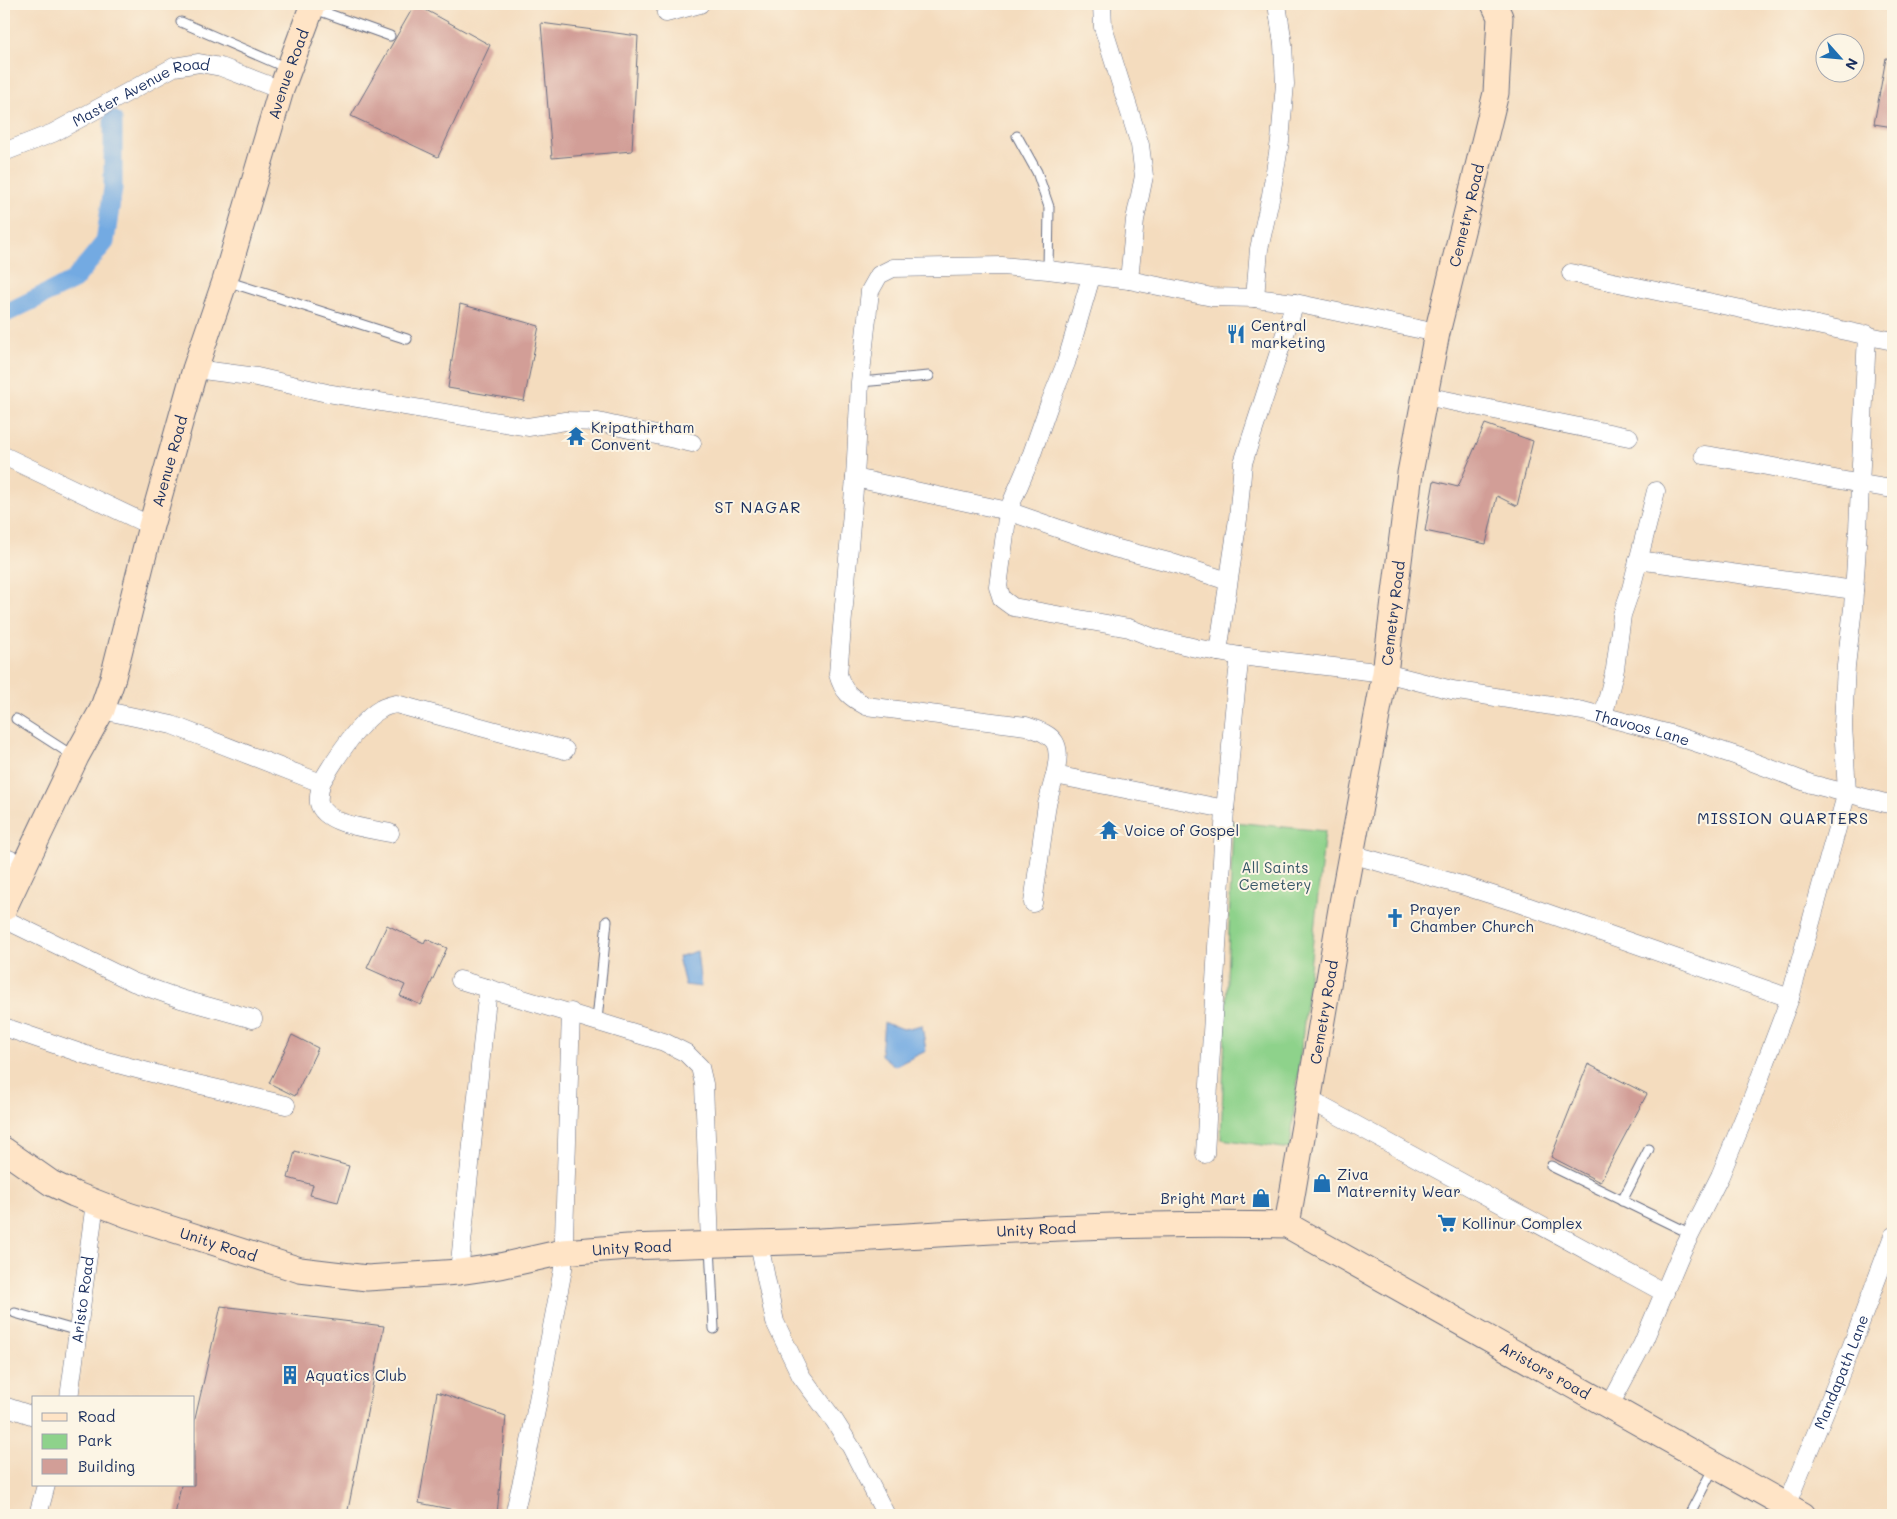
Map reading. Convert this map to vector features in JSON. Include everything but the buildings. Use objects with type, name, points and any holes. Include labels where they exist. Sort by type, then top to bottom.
[{"type":"street","points":[[666,13],[700,4]]},
{"type":"street","points":[[1102,4],[1103,27],[1140,145],[1144,176],[1135,220],[1129,280]]},
{"type":"street","points":[[1255,298],[1259,249],[1280,141],[1285,84],[1278,4]]},
{"type":"street","name":"Cemetry Road","points":[[1287,1225],[1351,854],[1385,672],[1410,473],[1438,333],[1496,93],[1500,17],[1494,4]]},
{"type":"street","name":"Avenue Road","points":[[4,908],[14,861],[102,710],[112,681],[151,526],[195,369],[225,281],[285,79],[312,6]]},
{"type":"street","name":"Master Avenue Road","points":[[4,152],[53,133],[174,67],[198,63],[285,79]]},
{"type":"street","points":[[1033,903],[1048,804],[1059,759],[1056,743],[1045,732],[1026,726],[866,706],[852,698],[842,687],[838,674],[855,478],[860,382],[870,291],[879,275],[893,268],[1002,266],[1048,270],[1129,280],[1212,297],[1255,298],[1295,303],[1438,333]]},
{"type":"street","points":[[1571,273],[1893,341]]},
{"type":"street","name":"Thavoos Lane","points":[[1091,276],[1066,363],[1029,462],[1008,511],[998,586],[1002,599],[1013,607],[1129,628],[1154,638],[1218,652],[1385,672],[1452,690],[1583,712],[1670,734],[1737,756],[1811,784],[1893,805]]},
{"type":"street","points":[[1218,652],[1238,520],[1243,463],[1295,303]]},
{"type":"street","points":[[1609,1407],[1642,1345],[1681,1253],[1720,1176],[1753,1096],[1790,998],[1847,792],[1842,725],[1854,590],[1867,334]]},
{"type":"street","points":[[195,369],[257,377],[327,393],[528,427],[565,421],[598,422],[692,443]]},
{"type":"street","points":[[1425,396],[1629,437]]},
{"type":"street","points":[[1704,454],[1808,473],[1860,485],[1893,489]]},
{"type":"street","points":[[4,456],[151,526]]},
{"type":"street","points":[[855,478],[1008,511],[1114,548],[1169,562],[1228,581]]},
{"type":"street","points":[[1604,717],[1615,669],[1622,615],[1656,491]]},
{"type":"street","points":[[1638,560],[1854,590]]},
{"type":"street","points":[[1205,1154],[1225,809],[1231,761],[1233,708],[1240,656]]},
{"type":"street","points":[[390,833],[340,822],[327,816],[319,804],[321,783],[337,755],[369,718],[382,709],[396,704],[565,750]]},
{"type":"street","points":[[102,710],[172,725],[321,783]]},
{"type":"street","points":[[1055,775],[1225,809]]},
{"type":"street","points":[[1351,854],[1518,903],[1790,998]]},
{"type":"street","points":[[4,919],[134,982],[181,999],[253,1019]]},
{"type":"street","points":[[460,980],[571,1012],[664,1042],[686,1053],[700,1067],[704,1084],[710,1244]]},
{"type":"street","points":[[459,1272],[488,988]]},
{"type":"street","points":[[514,1515],[525,1468],[563,1269],[571,1012]]},
{"type":"street","points":[[4,1028],[95,1058],[286,1105]]},
{"type":"street","points":[[1310,1100],[1665,1293]]},
{"type":"street","name":"Unity Road","points":[[4,1150],[50,1183],[95,1203],[300,1270],[367,1278],[459,1272],[500,1266],[563,1252],[628,1247],[759,1244],[1057,1227],[1232,1223],[1287,1225]]},
{"type":"street","name":"Aristo Road","points":[[69,1396],[95,1203]]},
{"type":"street","name":"Aristors road","points":[[1287,1225],[1795,1510]]},
{"type":"street","name":"Mandapath Lane","points":[[1795,1510],[1846,1362],[1893,1236]]},
{"type":"street","points":[[759,1244],[775,1322],[801,1376],[834,1420],[851,1447],[886,1515]]},
{"type":"street","points":[[4,1406],[32,1415]]},
{"type":"street","points":[[38,1515],[46,1486]]},
{"type":"lane","points":[[312,6],[390,36]]},
{"type":"lane","points":[[181,22],[285,79]]},
{"type":"lane","points":[[1017,136],[1037,172],[1049,207],[1048,270]]},
{"type":"lane","points":[[225,281],[407,339]]},
{"type":"lane","points":[[860,382],[929,376]]},
{"type":"lane","points":[[16,720],[76,757]]},
{"type":"lane","points":[[597,1020],[607,921]]},
{"type":"lane","points":[[1622,1201],[1648,1148]]},
{"type":"lane","points":[[1551,1166],[1691,1234]]},
{"type":"lane","points":[[710,1244],[714,1330]]},
{"type":"lane","points":[[15,1313],[78,1331]]},
{"type":"lane","points":[[1689,1515],[1715,1466]]},
{"type":"green space","name":"All Saints Cemetery","points":[[1233,822],[1325,831],[1290,1149],[1221,1139]]},
{"type":"water","points":[[697,951],[701,987],[685,985],[678,957]]},
{"type":"water","points":[[884,1023],[904,1029],[922,1025],[926,1051],[895,1066],[881,1055]]},
{"type":"waterway","points":[[4,314],[74,280],[105,242],[113,188],[113,120]]},
{"type":"place","name":"Central marketing","points":[[1236,334]]},
{"type":"place","name":"Kripathirtham Convent","points":[[576,436]]},
{"type":"place","name":"Voice of Gospel","points":[[1109,830]]},
{"type":"place","name":"Prayer Chamber Church","points":[[1395,918]]},
{"type":"place","name":"Ziva Matrernity Wear","points":[[1322,1183]]},
{"type":"place","name":"Bright Mart","points":[[1261,1198]]},
{"type":"place","name":"Kollinur Complex","points":[[1447,1223]]},
{"type":"place","name":"Aquatics Club","points":[[290,1375]]},
{"type":"district","name":"ST NAGAR","points":[[758,506]]},
{"type":"district","name":"MISSION QUARTERS","points":[[1783,817]]}]
